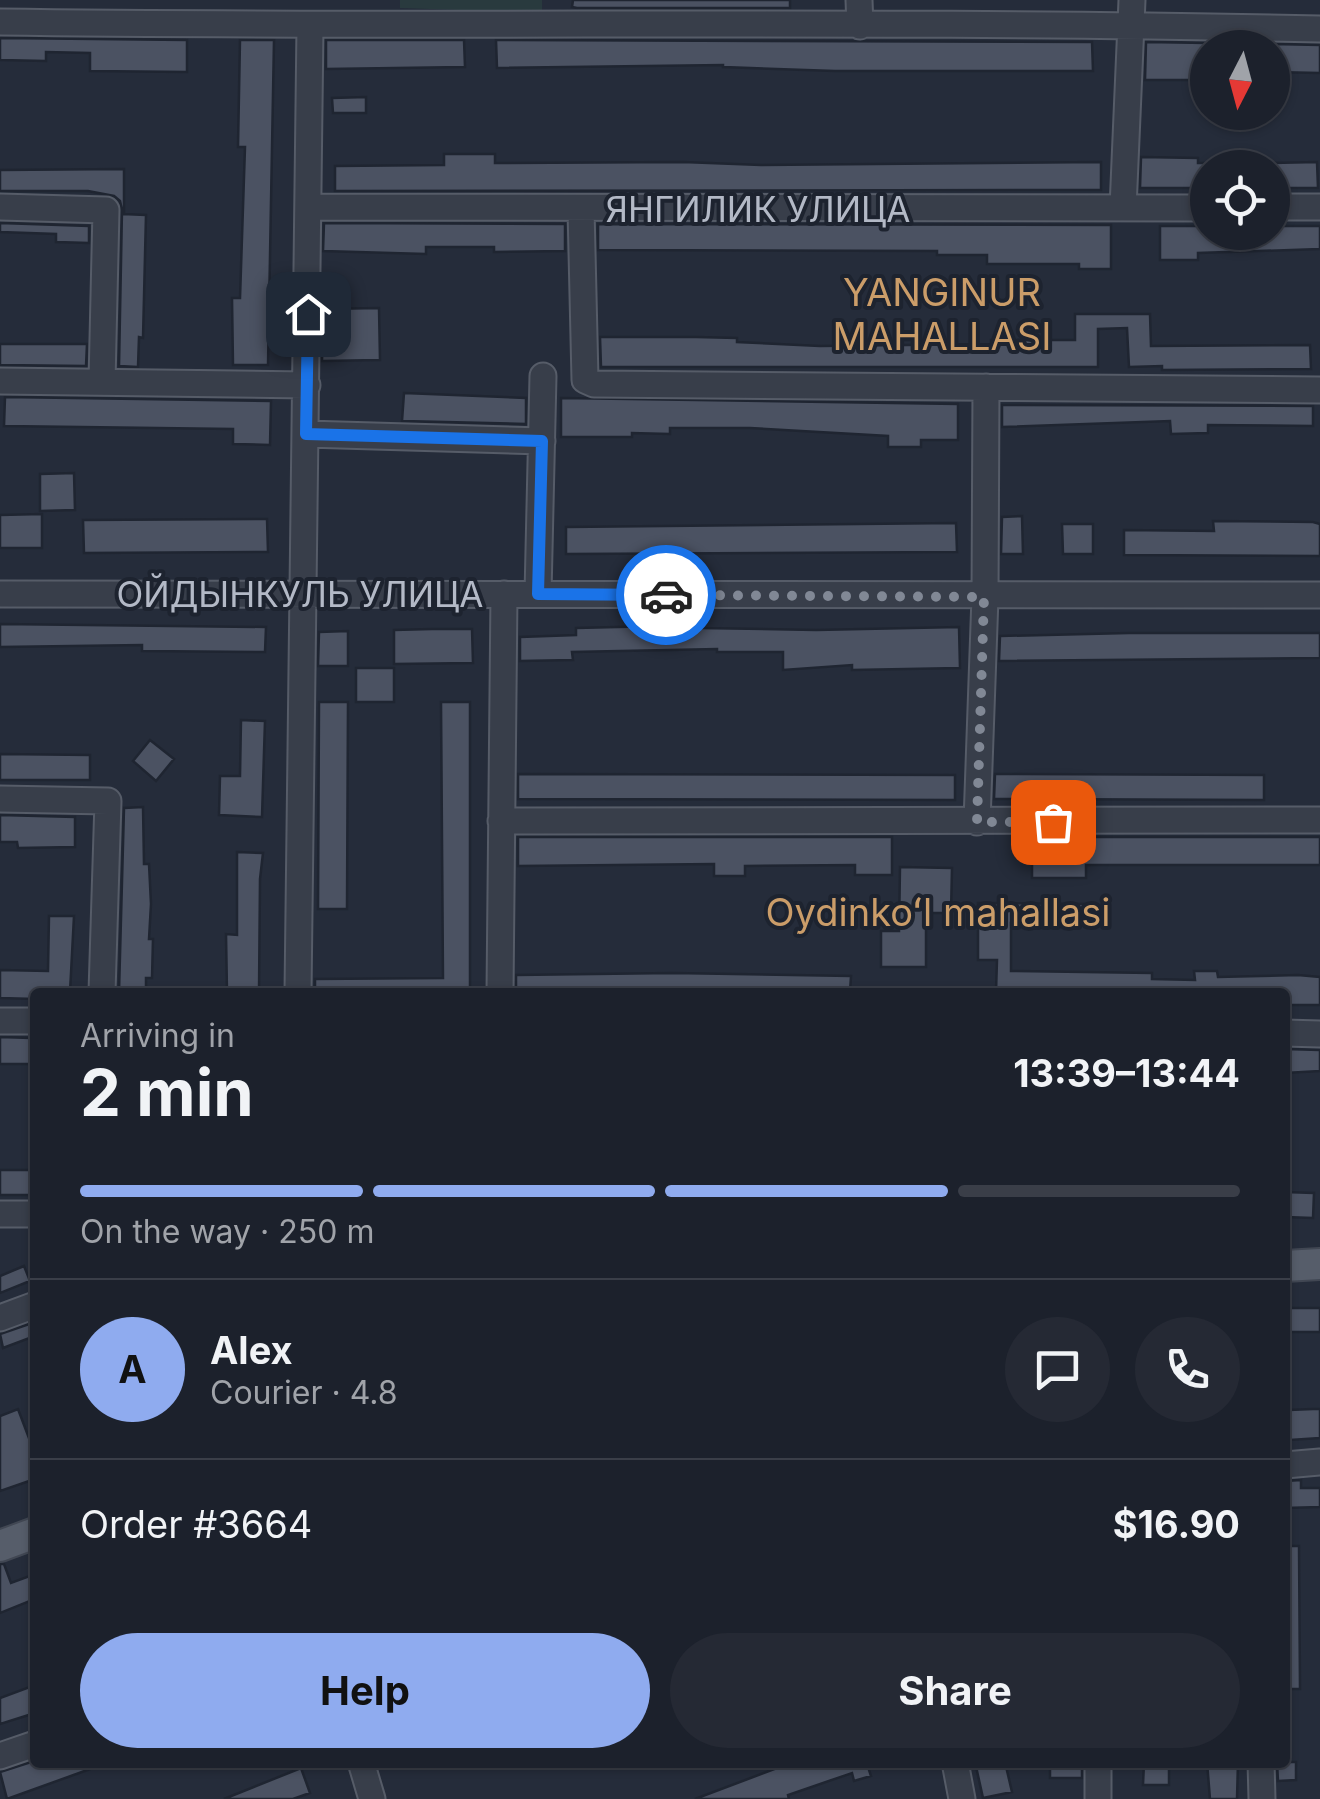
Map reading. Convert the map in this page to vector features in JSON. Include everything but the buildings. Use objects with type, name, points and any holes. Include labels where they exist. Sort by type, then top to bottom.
[{"type":"main road","points":[[1290,1266],[1320,1264]]},
{"type":"main road","points":[[0,1546],[30,1535]]},
{"type":"street","points":[[1124,208],[1132,12]]},
{"type":"street","points":[[0,22],[310,26],[859,13],[1132,12],[1320,29]]},
{"type":"street","points":[[298,988],[310,26]]},
{"type":"street","points":[[0,206],[106,210],[102,382]]},
{"type":"street","name":"ЯНГИЛИК УЛИЦА","points":[[309,207],[1190,208]]},
{"type":"street","points":[[1290,207],[1320,207]]},
{"type":"street","points":[[581,209],[588,382],[1320,390]]},
{"type":"street","points":[[538,594],[543,376]]},
{"type":"street","points":[[0,381],[307,385]]},
{"type":"street","points":[[977,822],[986,386]]},
{"type":"street","points":[[306,434],[542,441]]},
{"type":"street","name":"ОЙДЫНКУЛЬ УЛИЦА","points":[[0,594],[1320,596]]},
{"type":"street","points":[[500,988],[504,594]]},
{"type":"street","points":[[0,799],[108,801],[102,988]]},
{"type":"street","points":[[501,820],[1320,820]]},
{"type":"street","points":[[0,1021],[30,1022]]},
{"type":"street","points":[[1290,1033],[1320,1034]]},
{"type":"street","points":[[0,1214],[30,1214]]},
{"type":"street","points":[[0,1318],[30,1307]]},
{"type":"street","points":[[1290,1464],[1320,1462]]},
{"type":"street","points":[[0,1756],[30,1746]]},
{"type":"street","points":[[363,1768],[372,1799]]},
{"type":"street","points":[[956,1768],[962,1799]]},
{"type":"street","points":[[1098,1768],[1098,1799]]},
{"type":"street","points":[[1262,1768],[1262,1799]]},
{"type":"shaded area","points":[[400,0],[542,0],[542,13],[400,8]]},
{"type":"way so far","points":[[666,595],[984,597],[977,822],[1053,822]]},
{"type":"district","name":"YANGINUR MAHALLASI","points":[[942,314]]},
{"type":"district","name":"Oydinkoʻl mahallasi","points":[[938,912]]},
{"type":"route","points":[[308,314],[306,434],[542,441],[538,594],[666,595]]}]
